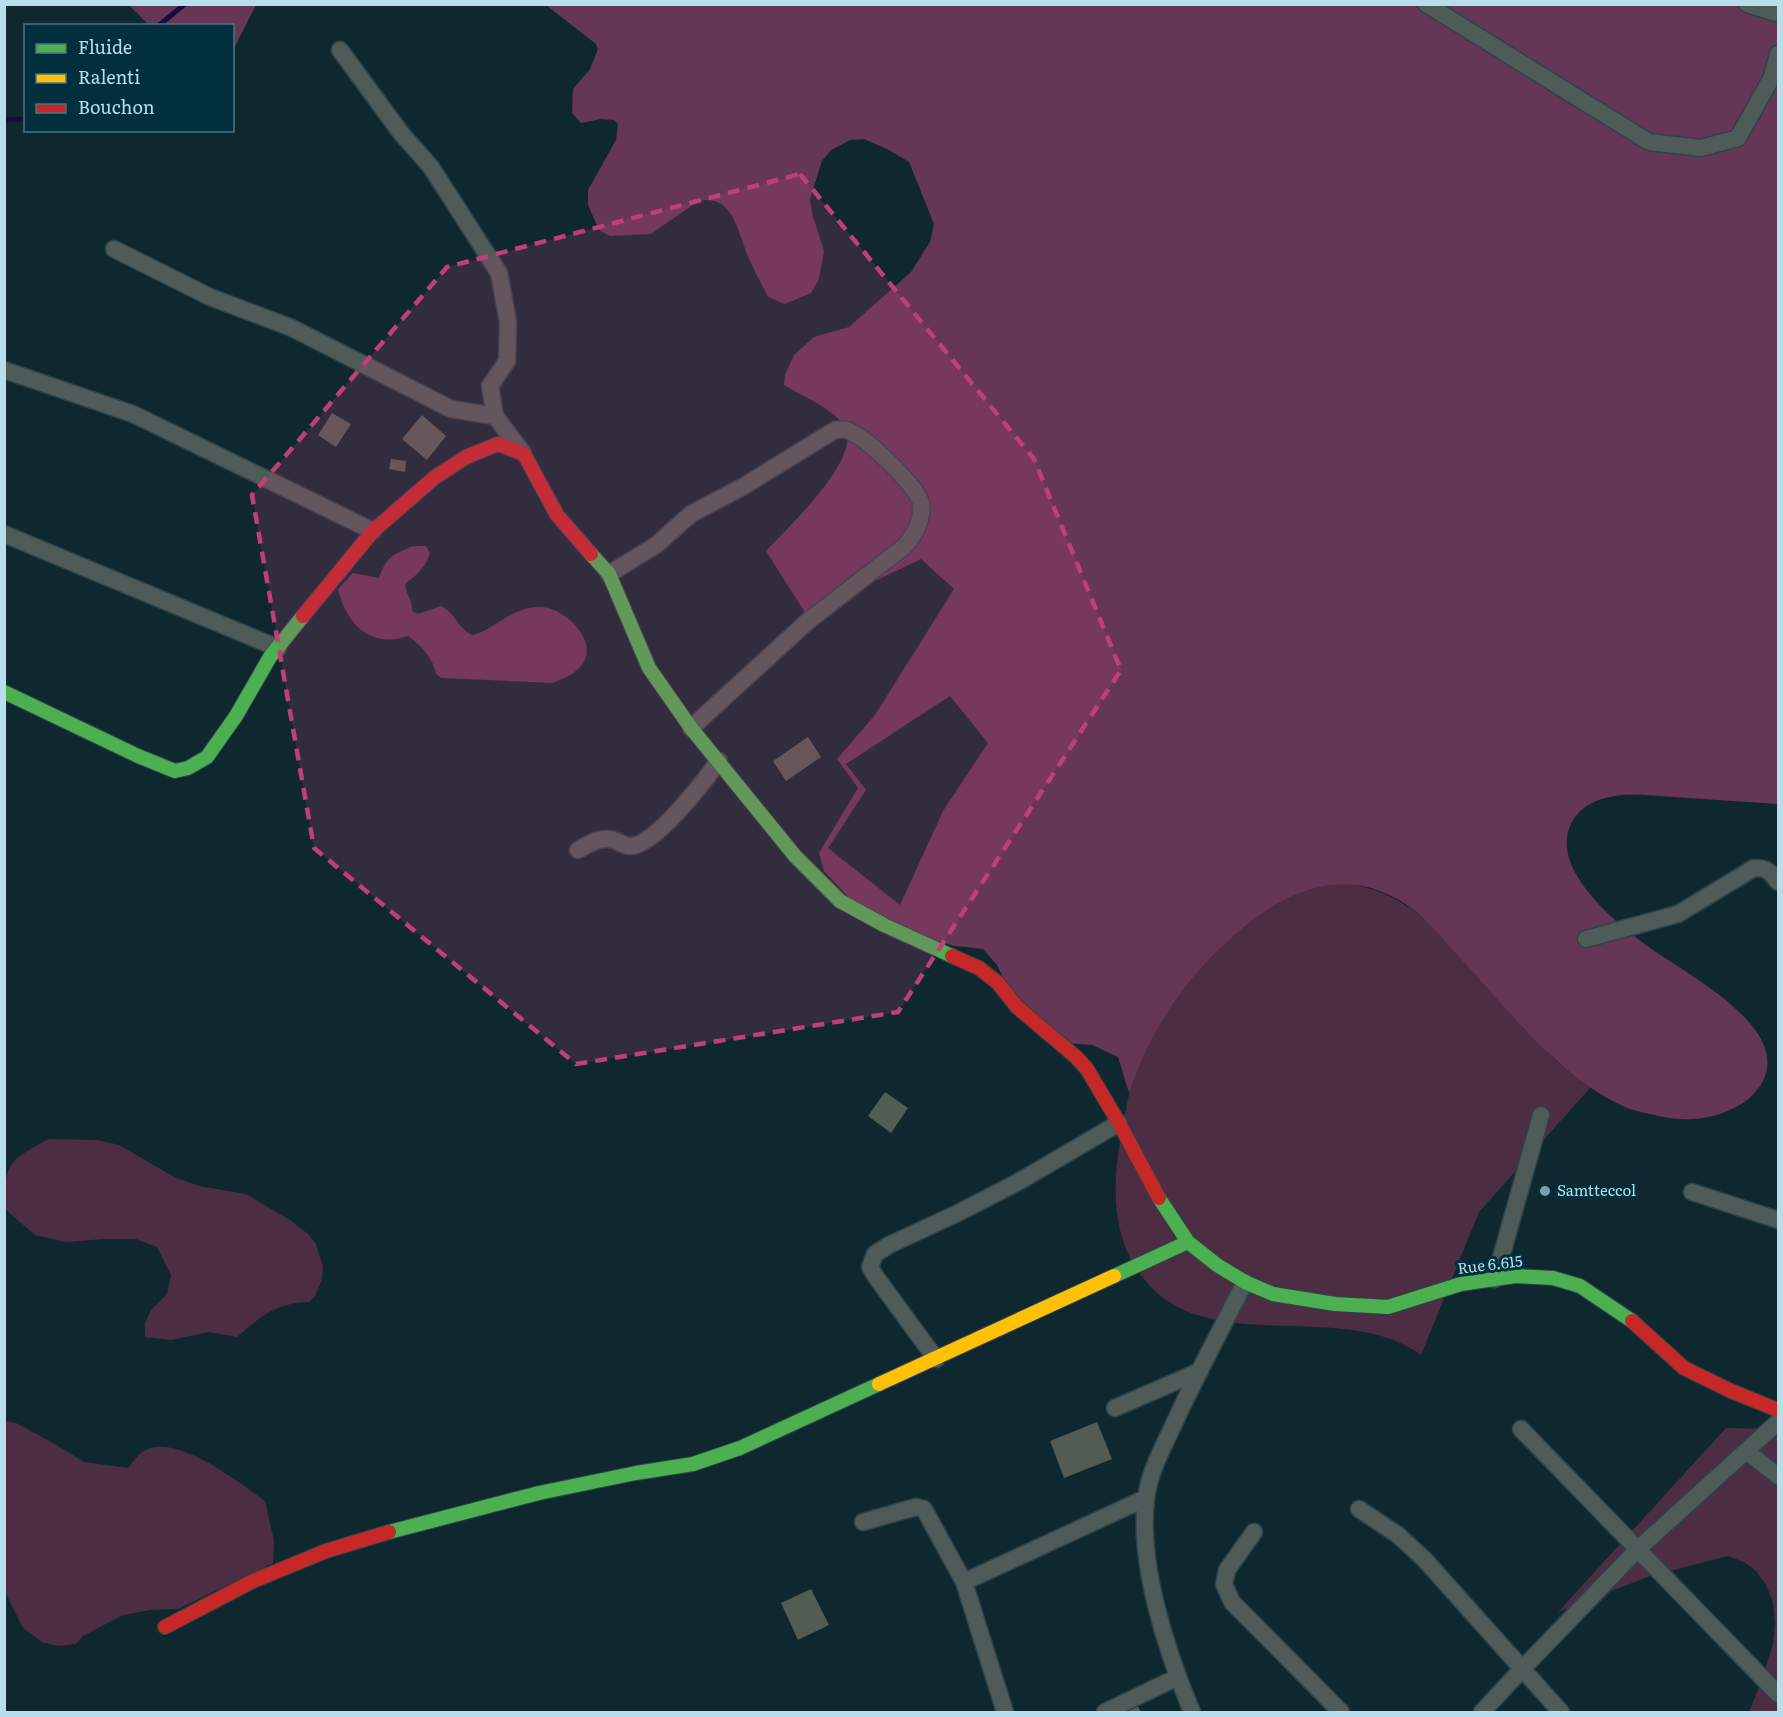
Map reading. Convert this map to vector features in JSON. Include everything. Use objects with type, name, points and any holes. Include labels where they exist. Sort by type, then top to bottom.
[{"type":"street","points":[[1426,4],[1649,142],[1701,148],[1737,138],[1772,77],[1779,54]]},
{"type":"street","points":[[1747,4],[1775,13],[1779,12]]},
{"type":"street","points":[[340,50],[401,134],[431,167],[499,273],[508,322],[507,361],[490,386],[495,416],[524,454]]},
{"type":"street","points":[[114,249],[210,297],[292,328],[450,409],[495,416]]},
{"type":"street","points":[[4,370],[133,414],[373,531]]},
{"type":"street","points":[[609,574],[656,545],[691,514],[744,486],[835,430],[844,429],[855,433],[884,457],[912,488],[921,502],[919,524],[905,546],[808,621],[691,728]]},
{"type":"street","points":[[4,692],[138,756],[175,771],[188,768],[207,757],[236,716],[270,657],[373,531],[434,478],[466,457],[498,444],[524,454]]},
{"type":"street","name":"Rue 6.615","points":[[524,454],[557,514],[609,574],[649,668],[691,728],[795,856],[840,901],[884,925],[966,961],[998,983],[1017,1007],[1076,1057],[1087,1069],[1156,1193],[1188,1242],[1217,1265],[1245,1282],[1273,1294],[1335,1304],[1388,1307],[1461,1284],[1515,1276],[1553,1278],[1580,1286],[1638,1326],[1684,1368],[1731,1391],[1779,1410]]},
{"type":"street","points":[[4,534],[278,648]]},
{"type":"street","points":[[578,850],[598,839],[610,839],[630,846],[644,844],[682,806],[719,761]]},
{"type":"street","points":[[1586,939],[1678,914],[1754,868],[1762,867],[1769,870],[1779,882]]},
{"type":"street","points":[[1495,1279],[1541,1115]]},
{"type":"street","points":[[936,1359],[870,1267],[875,1254],[888,1245],[958,1213],[1017,1182],[1119,1124]]},
{"type":"street","points":[[1692,1192],[1779,1220]]},
{"type":"street","points":[[165,1627],[253,1581],[326,1551],[428,1521],[539,1493],[693,1464],[722,1454],[827,1410],[1188,1242]]},
{"type":"street","points":[[1192,1713],[1178,1677],[1156,1604],[1146,1545],[1146,1498],[1156,1463],[1245,1282]]},
{"type":"street","points":[[1115,1408],[1200,1371]]},
{"type":"street","points":[[1482,1713],[1638,1549],[1779,1422]]},
{"type":"street","points":[[1521,1429],[1779,1694]]},
{"type":"street","points":[[1746,1451],[1779,1476]]},
{"type":"street","points":[[964,1582],[1146,1498]]},
{"type":"street","points":[[863,1522],[916,1507],[924,1509],[964,1582],[1005,1713]]},
{"type":"street","points":[[1359,1509],[1398,1535],[1425,1560],[1561,1713]]},
{"type":"street","points":[[1254,1532],[1227,1570],[1224,1584],[1232,1602],[1341,1713]]},
{"type":"street","points":[[1106,1713],[1178,1677]]},
{"type":"highlighted area","points":[[800,174],[1034,459],[1121,670],[898,1012],[576,1064],[314,848],[252,495],[447,267]]},
{"type":"shaded area","points":[[129,5],[256,5],[234,48],[234,24],[148,24]]},
{"type":"shaded area","points":[[546,5],[1778,5],[1778,804],[1642,795],[1618,796],[1588,805],[1572,822],[1567,837],[1568,852],[1573,867],[1581,882],[1604,910],[1642,942],[1722,997],[1758,1034],[1766,1053],[1766,1073],[1754,1094],[1725,1112],[1697,1119],[1659,1116],[1616,1103],[1580,1080],[1544,1049],[1415,911],[1375,889],[1354,885],[1313,888],[1293,895],[1273,906],[1232,937],[1194,976],[1163,1019],[1150,1042],[1129,1093],[1118,1057],[1092,1045],[1066,1043],[1010,992],[997,965],[983,949],[955,946],[871,921],[824,871],[819,853],[858,788],[837,759],[875,715],[954,589],[921,559],[806,614],[766,551],[820,492],[843,457],[847,441],[845,427],[834,415],[784,385],[785,375],[794,355],[814,337],[849,327],[911,272],[930,242],[934,224],[909,162],[864,139],[850,140],[831,150],[822,161],[810,199],[824,251],[819,279],[811,293],[785,304],[768,297],[749,260],[731,215],[718,202],[709,200],[697,202],[651,234],[610,236],[599,230],[588,205],[588,190],[616,140],[618,124],[614,120],[601,119],[581,123],[572,113],[573,89],[590,69],[598,49],[596,44]],"holes":[[[950,696],[988,743],[943,811],[900,905],[828,848],[866,790],[846,764]]]},
{"type":"shaded area","points":[[413,546],[426,546],[430,553],[421,570],[406,583],[412,611],[418,614],[441,606],[451,613],[468,633],[473,635],[520,611],[540,607],[550,609],[570,620],[584,638],[587,648],[586,658],[580,667],[570,675],[552,683],[441,678],[436,674],[426,653],[408,636],[383,639],[362,630],[347,613],[338,589],[353,573],[379,578],[391,557]]},
{"type":"shaded area","points":[[1344,883],[1369,888],[1390,896],[1429,923],[1556,1061],[1591,1087],[1479,1212],[1421,1355],[1391,1339],[1357,1331],[1248,1324],[1213,1319],[1181,1309],[1154,1290],[1140,1275],[1130,1258],[1118,1221],[1117,1162],[1128,1100],[1141,1059],[1168,1010],[1207,961],[1252,919],[1276,903],[1300,892]]},
{"type":"shaded area","points":[[49,1139],[98,1140],[119,1145],[174,1177],[199,1186],[246,1194],[290,1220],[308,1234],[316,1244],[323,1266],[322,1279],[315,1296],[309,1302],[287,1305],[270,1312],[237,1337],[209,1332],[171,1340],[145,1337],[145,1323],[151,1310],[167,1294],[171,1275],[157,1247],[136,1239],[66,1242],[35,1235],[5,1209],[6,1182],[11,1165],[25,1153]]},
{"type":"shaded area","points":[[5,1421],[16,1423],[84,1462],[128,1468],[145,1450],[161,1447],[176,1449],[209,1463],[265,1501],[274,1541],[273,1563],[178,1609],[150,1610],[123,1615],[83,1636],[76,1644],[58,1646],[42,1642],[23,1628],[5,1592]]},
{"type":"shaded area","points":[[1726,1428],[1778,1429],[1778,1712],[1749,1712],[1773,1644],[1775,1624],[1773,1602],[1766,1585],[1756,1571],[1744,1562],[1728,1556],[1650,1576],[1558,1612]]},
{"type":"building","points":[[332,413],[351,424],[336,447],[318,435]]},
{"type":"building","points":[[422,415],[446,436],[427,460],[402,439]]},
{"type":"building","points":[[391,459],[406,461],[405,472],[389,469]]},
{"type":"building","points":[[808,737],[821,757],[786,781],[773,761]]},
{"type":"building","points":[[885,1092],[908,1108],[891,1133],[868,1116]]},
{"type":"building","points":[[1097,1422],[1112,1459],[1064,1478],[1050,1441]]},
{"type":"building","points":[[811,1589],[829,1625],[798,1640],[781,1603]]},
{"type":"building","points":[[1135,1701],[1141,1712],[1110,1712]]},
{"type":"waterway","points":[[160,24],[185,4]]},
{"type":"waterway","points":[[4,120],[24,119]]},
{"type":"traffic: fast","points":[[591,554],[609,574],[649,668],[691,728],[795,856],[840,901],[884,925],[952,956]]},
{"type":"traffic: fast","points":[[4,692],[138,756],[175,771],[188,768],[207,757],[236,716],[270,657],[303,616]]},
{"type":"traffic: fast","points":[[1159,1198],[1188,1242],[1217,1265],[1245,1282],[1273,1294],[1335,1304],[1388,1307],[1461,1284],[1515,1276],[1553,1278],[1580,1286],[1632,1321]]},
{"type":"traffic: fast","points":[[1114,1276],[1188,1242]]},
{"type":"traffic: fast","points":[[389,1532],[539,1493],[693,1464],[740,1448],[879,1384]]},
{"type":"traffic: slow","points":[[879,1384],[1114,1276]]},
{"type":"traffic: jam","points":[[303,616],[373,531],[434,478],[466,457],[498,444],[524,454],[557,515],[591,554]]},
{"type":"traffic: jam","points":[[952,956],[979,968],[998,983],[1017,1007],[1087,1069],[1159,1198]]},
{"type":"traffic: jam","points":[[1632,1321],[1684,1368],[1731,1391],[1778,1410]]},
{"type":"traffic: jam","points":[[165,1627],[253,1581],[326,1551],[389,1532]]},
{"type":"place","name":"Samtteccol","points":[[1545,1191]]}]
